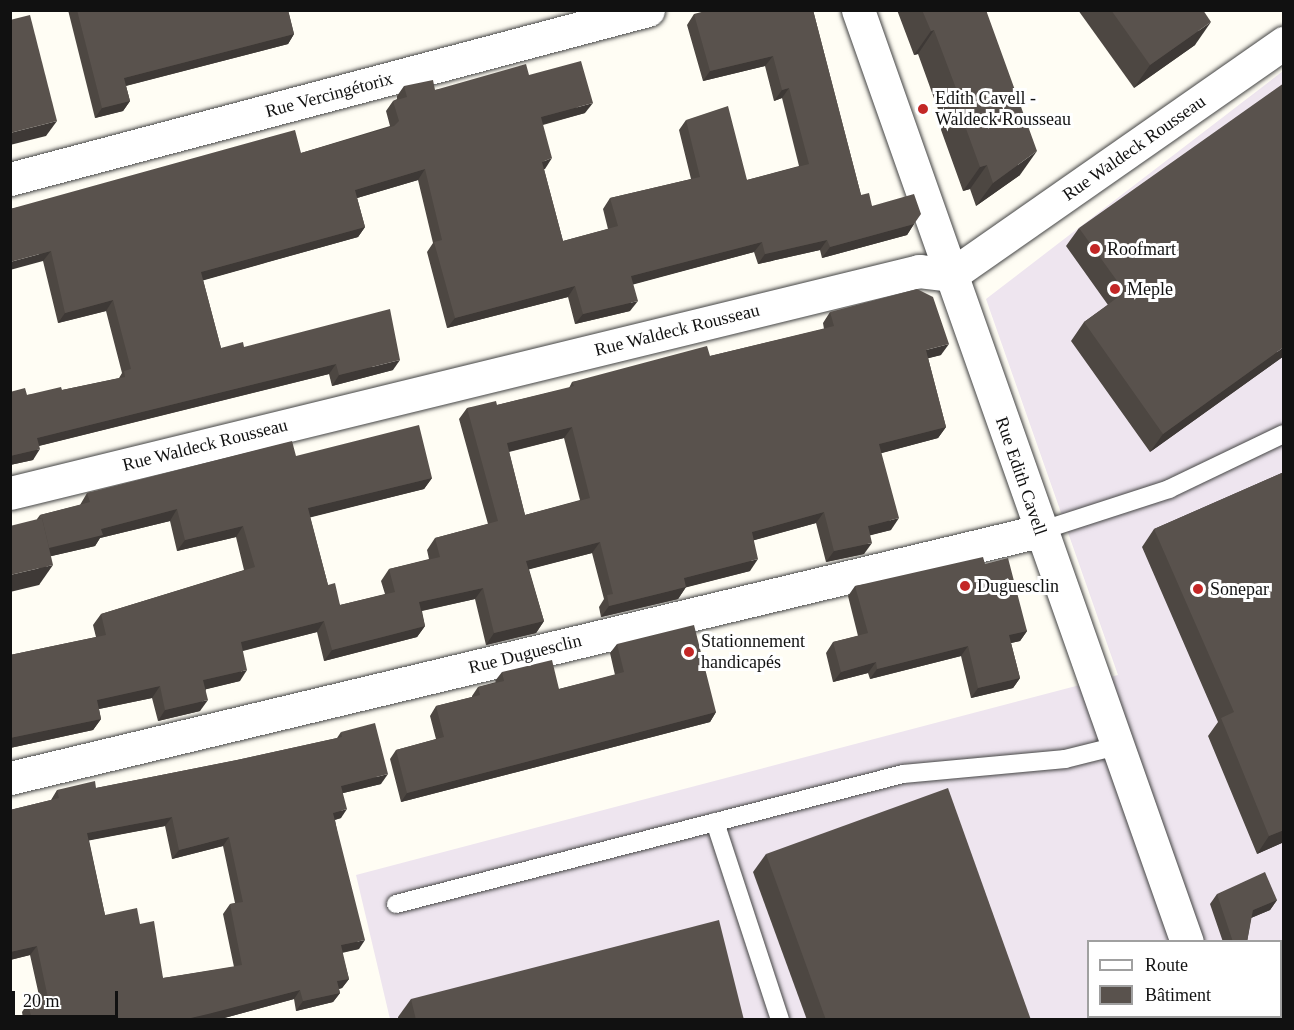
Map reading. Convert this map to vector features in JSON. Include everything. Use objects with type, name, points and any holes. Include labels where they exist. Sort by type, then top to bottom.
[{"type":"street","name":"Rue Vercingétorix","points":[[10,179],[648,10]]},
{"type":"street","name":"Rue Edith Cavell","points":[[858,10],[1040,531],[1186,940]]},
{"type":"street","name":"Rue Waldeck Rousseau","points":[[10,493],[919,271],[951,275],[1284,43]]},
{"type":"street","name":"Rue Duguesclin","points":[[10,778],[1040,531]]},
{"type":"lane","points":[[1040,531],[1169,489],[1284,434]]},
{"type":"lane","points":[[396,904],[903,774],[1065,759],[1117,746]]},
{"type":"lane","points":[[715,822],[780,1020]]},
{"type":"shaded area","points":[[1283,71],[1283,1019],[390,1019],[356,875],[1118,675],[986,299]]},
{"type":"building","points":[[77,10],[288,10],[294,34],[124,78],[130,101],[102,108]]},
{"type":"building","points":[[709,10],[813,10],[861,195],[869,193],[872,206],[914,194],[921,214],[914,224],[830,247],[827,240],[765,254],[762,242],[631,276],[638,301],[583,314],[575,286],[455,318],[434,242],[442,240],[425,169],[355,190],[365,227],[201,272],[221,348],[243,342],[244,347],[390,309],[400,360],[339,375],[336,364],[37,438],[40,449],[10,456],[10,392],[25,388],[27,395],[61,387],[62,390],[125,377],[124,371],[131,369],[113,300],[65,313],[51,251],[10,262],[10,209],[295,130],[301,153],[394,126],[399,121],[393,101],[407,97],[404,86],[433,80],[435,90],[526,64],[529,75],[581,61],[593,103],[541,117],[552,158],[542,162],[563,241],[618,226],[610,198],[700,177],[686,120],[728,106],[747,180],[809,164],[789,88],[782,90],[773,56],[710,71],[694,14]]},
{"type":"building","points":[[922,10],[986,10],[1037,151],[993,183],[987,165],[980,167],[953,93],[957,91],[934,30],[931,31]]},
{"type":"building","points":[[1111,10],[1203,10],[1211,22],[1150,65]]},
{"type":"building","points":[[30,15],[57,121],[10,133],[10,20]]},
{"type":"building","points":[[1284,83],[1284,347],[1163,434],[1084,322],[1125,292],[1079,228]]},
{"type":"building","points":[[917,289],[933,297],[949,344],[926,350],[946,427],[879,444],[899,518],[868,526],[872,543],[834,551],[824,512],[752,532],[758,559],[684,578],[686,587],[609,606],[607,595],[613,594],[600,542],[526,561],[544,621],[494,633],[483,588],[419,602],[425,626],[332,650],[324,621],[241,642],[247,670],[203,680],[208,700],[165,710],[160,686],[97,700],[101,719],[10,738],[10,655],[106,635],[101,614],[255,567],[243,526],[185,540],[177,509],[101,529],[103,535],[49,548],[40,515],[90,502],[87,493],[292,441],[296,456],[419,425],[432,478],[308,508],[328,585],[335,583],[340,605],[395,592],[389,569],[440,557],[435,538],[498,521],[467,408],[496,401],[497,405],[574,386],[572,382],[707,346],[710,356],[834,326],[830,312]],"holes":[[[572,427],[590,498],[525,515],[507,443]]]},
{"type":"building","points":[[1284,472],[1284,830],[1269,836],[1221,718],[1234,712],[1154,529]]},
{"type":"building","points":[[42,518],[53,565],[10,575],[10,526]]},
{"type":"building","points":[[983,557],[985,564],[1008,558],[1027,631],[1009,635],[1020,678],[978,688],[968,646],[877,669],[876,662],[841,672],[833,642],[868,633],[855,586]]},
{"type":"building","points":[[694,625],[716,712],[407,793],[396,750],[444,737],[436,706],[480,695],[478,687],[504,681],[502,672],[552,660],[559,689],[624,672],[617,644]]},
{"type":"building","points":[[375,723],[388,774],[341,786],[347,809],[333,813],[365,940],[341,945],[349,979],[337,981],[340,993],[303,1001],[300,990],[182,1020],[17,1020],[31,1016],[28,1003],[48,998],[37,946],[10,952],[10,810],[59,798],[57,790],[95,781],[96,788],[237,760],[342,737],[341,732]],"holes":[[[172,817],[179,850],[229,837],[243,902],[230,904],[242,965],[163,978],[154,921],[140,924],[137,908],[105,915],[87,833]]]},
{"type":"building","points":[[948,788],[1031,1020],[826,1020],[766,854]]},
{"type":"building","points":[[1265,872],[1277,900],[1253,910],[1247,940],[1232,940],[1217,894]]},
{"type":"building","points":[[719,920],[744,1020],[416,1020],[411,999]]},
{"type":"building","points":[[1284,954],[1284,1020],[1270,1020],[1269,1018],[1282,1018],[1282,955]]},
{"type":"place","name":"Edith Cavell - Waldeck Rousseau","points":[[923,109]]},
{"type":"place","name":"Roofmart","points":[[1095,249]]},
{"type":"place","name":"Meple","points":[[1115,289]]},
{"type":"place","name":"Duguesclin","points":[[965,586]]},
{"type":"place","name":"Sonepar","points":[[1198,589]]},
{"type":"place","name":"Stationnement handicapés","points":[[689,652]]}]
